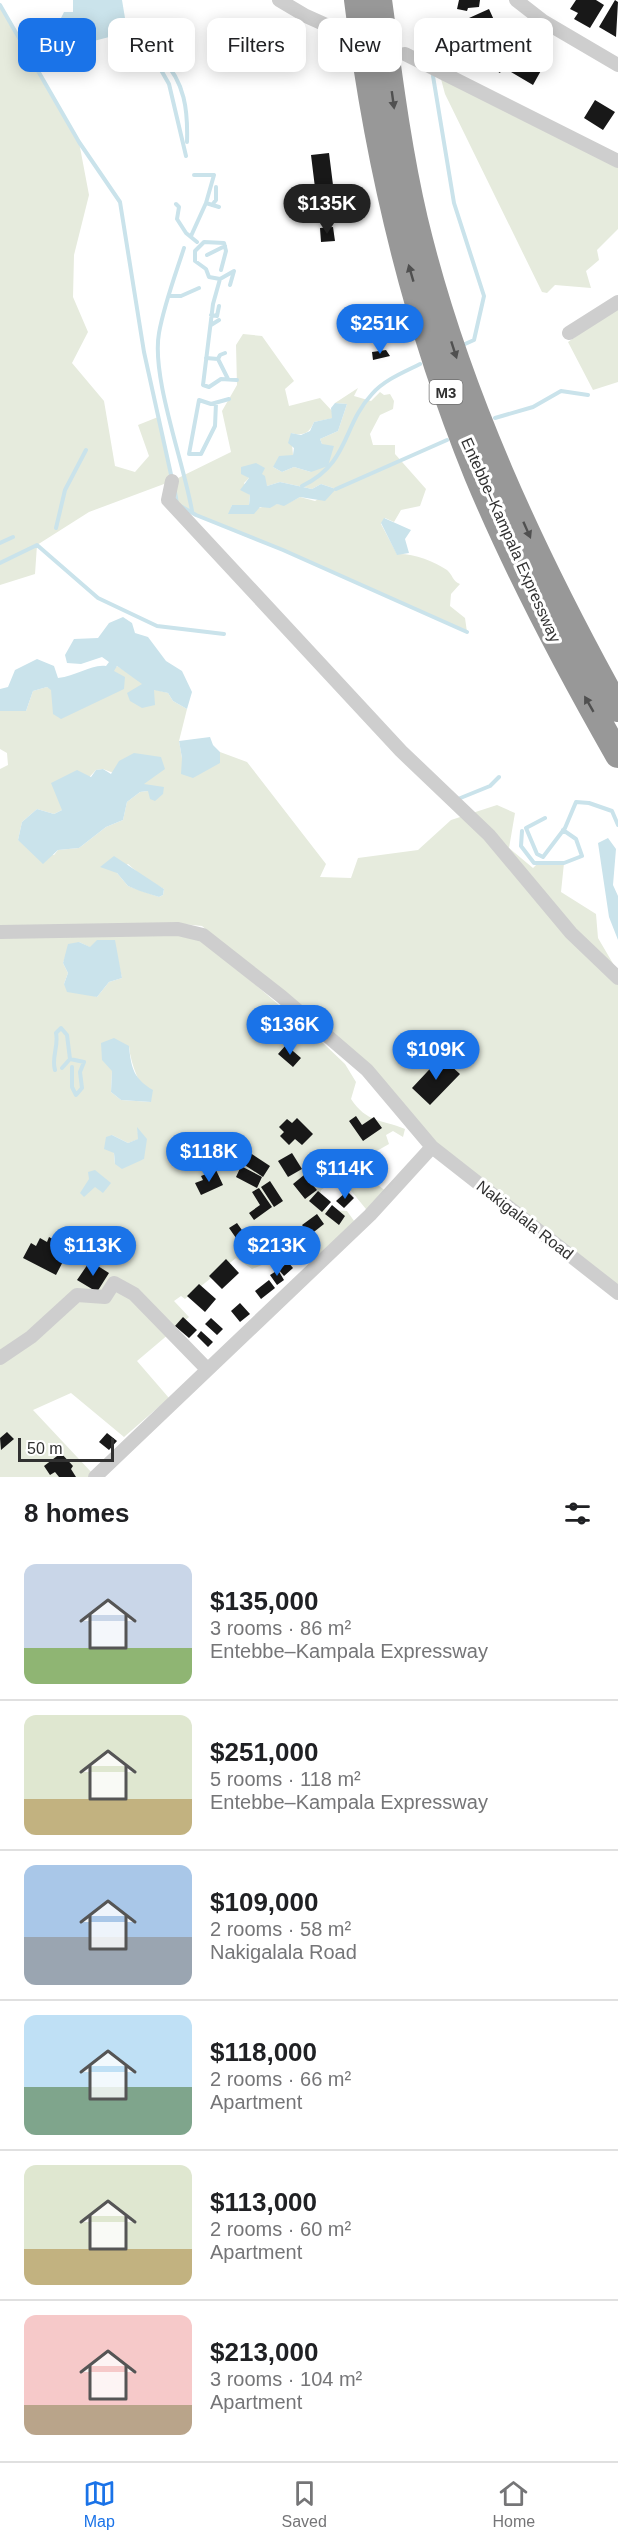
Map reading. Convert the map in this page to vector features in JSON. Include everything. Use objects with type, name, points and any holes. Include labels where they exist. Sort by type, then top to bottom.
[{"type":"highway","name":"Entebbe–Kampala Expressway","points":[[357,0],[364,58],[388,189],[439,370],[477,475],[519,568],[576,681],[618,755]]},
{"type":"highway","name":"Entebbe–Kampala Expressway","points":[[379,0],[397,127],[415,220],[460,368],[500,468],[565,614],[618,709]]},
{"type":"street","points":[[279,0],[318,21]]},
{"type":"street","points":[[516,0],[543,21],[618,65]]},
{"type":"street","points":[[405,54],[618,161]]},
{"type":"street","points":[[569,333],[618,302]]},
{"type":"street","points":[[172,481],[168,500],[184,520],[230,566],[401,751],[489,835],[571,933],[618,978]]},
{"type":"street","name":"Nakigalala Road","points":[[0,932],[178,929],[203,935],[282,997],[367,1070],[432,1147],[618,1293]]},
{"type":"street","points":[[95,1477],[370,1215],[432,1147]]},
{"type":"street","points":[[0,1358],[31,1337],[77,1295],[105,1297],[114,1284],[134,1294],[207,1369]]},
{"type":"shaded area","points":[[0,5],[18,36],[18,72],[39,72],[79,142],[89,195],[74,255],[73,297],[88,332],[72,363],[104,401],[115,466],[135,472],[149,456],[138,425],[158,417],[172,481],[89,512],[37,545],[35,574],[0,585]]},
{"type":"shaded area","points":[[439,72],[453,72],[618,157],[618,229],[597,250],[599,260],[586,271],[591,288],[555,285],[547,293],[542,292],[445,94]]},
{"type":"shaded area","points":[[618,307],[618,382],[593,390],[568,342]]},
{"type":"shaded area","points":[[243,334],[262,336],[294,381],[285,389],[289,406],[320,398],[333,412],[333,418],[314,422],[305,433],[291,433],[293,455],[273,467],[282,472],[294,467],[311,472],[322,444],[320,439],[338,431],[347,404],[335,403],[358,388],[354,396],[371,401],[380,392],[384,395],[390,394],[394,401],[393,409],[380,415],[370,434],[373,445],[395,445],[395,454],[426,489],[420,506],[401,510],[394,522],[385,518],[381,524],[397,554],[416,556],[436,564],[447,570],[460,584],[451,594],[450,606],[465,618],[467,632],[283,550],[196,515],[177,504],[172,481],[231,452],[222,411],[237,385],[236,345]],"holes":[[[246,474],[267,486],[280,482],[312,489],[321,484],[336,489],[315,501],[300,497],[284,505],[277,504],[229,514],[232,505],[249,505],[250,495],[244,483],[249,478]]]},
{"type":"shaded area","points":[[117,666],[153,689],[168,693],[173,701],[187,709],[179,741],[182,758],[220,763],[220,752],[247,762],[326,864],[320,877],[351,878],[358,858],[418,850],[451,820],[497,805],[515,813],[509,848],[533,868],[538,863],[564,863],[561,892],[596,914],[598,938],[618,972],[618,1286],[432,1147],[375,1076],[202,926],[183,924],[0,929],[0,769],[8,765],[7,753],[0,749],[0,711],[26,711],[33,691],[47,687],[51,689],[61,718],[83,707]],"holes":[[[103,769],[150,787],[148,791],[140,792],[127,802],[123,820],[106,827],[79,848],[58,850],[54,855],[18,840],[22,822],[37,809],[54,814],[62,810],[62,806],[96,770]],[[128,864],[143,877],[164,889],[163,895],[159,897],[128,886],[117,873]]]},
{"type":"shaded area","points":[[172,933],[201,941],[229,962],[345,1064],[356,1082],[351,1099],[357,1107],[375,1119],[405,1129],[403,1137],[393,1131],[386,1135],[389,1144],[375,1152],[366,1168],[370,1179],[387,1192],[370,1214],[348,1187],[331,1183],[321,1190],[318,1209],[347,1211],[357,1225],[313,1266],[298,1250],[252,1269],[236,1258],[185,1299],[181,1296],[174,1301],[189,1317],[137,1361],[169,1398],[124,1437],[71,1393],[33,1410],[93,1474],[90,1477],[0,1477],[0,938]],"holes":[[[79,942],[118,961],[122,978],[109,982],[97,997],[64,984],[68,973],[63,963],[66,955]],[[129,1046],[137,1075],[151,1102],[121,1100],[111,1092],[112,1071]],[[137,1128],[144,1159],[115,1164],[112,1135],[128,1143],[139,1139]]]},
{"type":"water","points":[[73,0],[122,0],[125,18],[108,18],[108,37],[96,40],[96,18],[61,18],[64,12],[73,12]]},
{"type":"water","points":[[335,403],[347,404],[338,431],[320,439],[322,444],[334,446],[328,466],[311,472],[294,467],[282,472],[273,467],[279,456],[293,455],[294,448],[288,443],[291,433],[301,435],[310,431],[314,422],[332,418],[331,408]]},
{"type":"water","points":[[256,463],[265,468],[262,474],[265,476],[267,486],[280,482],[312,489],[321,484],[336,489],[325,501],[300,497],[284,506],[277,504],[270,508],[260,507],[254,514],[228,514],[232,505],[249,505],[250,495],[240,490],[249,478],[241,474],[241,467]]},
{"type":"water","points":[[384,518],[411,530],[405,539],[409,553],[397,555],[381,523]]},
{"type":"water","points":[[123,617],[132,623],[135,633],[148,637],[166,661],[182,671],[192,692],[187,709],[173,701],[168,693],[154,690],[155,705],[142,708],[130,701],[127,693],[142,684],[117,666],[114,671],[125,677],[124,689],[61,719],[53,714],[51,690],[47,687],[33,691],[26,711],[0,711],[0,689],[8,687],[15,670],[37,659],[54,666],[58,678],[106,666],[109,662],[102,657],[81,664],[67,663],[65,655],[74,639],[98,638],[109,623]]},
{"type":"water","points":[[210,737],[213,745],[220,752],[220,763],[193,778],[181,774],[182,758],[179,741]]},
{"type":"water","points":[[134,753],[161,757],[165,769],[144,784],[164,787],[163,794],[155,801],[150,799],[148,791],[140,792],[127,802],[123,820],[106,827],[79,848],[58,850],[43,864],[18,840],[22,822],[37,809],[54,814],[62,810],[51,783],[77,770],[91,777],[96,770],[103,769],[111,774],[119,761]]},
{"type":"water","points":[[608,838],[616,849],[613,885],[618,896],[618,940],[609,917],[598,843]]},
{"type":"water","points":[[114,856],[164,889],[163,895],[159,897],[128,886],[117,873],[100,867]]},
{"type":"water","points":[[97,940],[115,940],[122,978],[109,982],[97,997],[67,992],[64,984],[68,973],[63,963],[68,944],[79,942],[90,947]]},
{"type":"water","points":[[114,1038],[129,1046],[135,1072],[142,1082],[153,1090],[151,1102],[121,1100],[111,1092],[112,1071],[102,1060],[101,1043]]},
{"type":"water","points":[[137,1127],[147,1139],[144,1159],[122,1169],[115,1164],[114,1153],[104,1149],[106,1137],[112,1135],[128,1143],[138,1139]]},
{"type":"water","points":[[95,1170],[111,1183],[103,1193],[95,1187],[84,1197],[80,1193],[89,1179],[88,1172]]},
{"type":"building","points":[[459,0],[480,0],[479,7],[468,8],[467,11],[457,9]]},
{"type":"building","points":[[576,0],[596,0],[604,5],[590,28],[574,19],[578,13],[570,9]]},
{"type":"building","points":[[615,0],[618,2],[616,37],[599,27]]},
{"type":"building","points":[[489,9],[493,18],[469,18]]},
{"type":"building","points":[[511,72],[540,72],[533,85]]},
{"type":"building","points":[[595,100],[615,112],[603,130],[584,118]]},
{"type":"building","points":[[329,153],[334,193],[316,196],[311,155]]},
{"type":"building","points":[[333,227],[335,241],[321,242],[320,228]]},
{"type":"building","points":[[386,350],[390,356],[373,360],[372,352]]},
{"type":"building","points":[[286,1045],[301,1058],[293,1067],[278,1054]]},
{"type":"building","points":[[441,1057],[460,1074],[430,1105],[412,1088]]},
{"type":"building","points":[[356,1116],[362,1125],[374,1117],[382,1128],[363,1141],[349,1121]]},
{"type":"building","points":[[297,1118],[313,1134],[302,1145],[295,1139],[289,1145],[280,1136],[284,1132],[279,1127],[287,1119],[292,1123]]},
{"type":"building","points":[[241,1147],[270,1166],[263,1177],[234,1158]]},
{"type":"building","points":[[292,1153],[302,1169],[288,1177],[278,1161]]},
{"type":"building","points":[[378,1161],[387,1167],[377,1180],[368,1173]]},
{"type":"building","points":[[241,1166],[262,1177],[257,1188],[236,1177]]},
{"type":"building","points":[[216,1170],[223,1185],[201,1195],[195,1183],[203,1180],[201,1176]]},
{"type":"building","points":[[304,1175],[317,1190],[305,1199],[293,1184]]},
{"type":"building","points":[[270,1181],[283,1201],[274,1207],[261,1187]]},
{"type":"building","points":[[259,1188],[272,1207],[254,1220],[249,1213],[260,1205],[252,1192]]},
{"type":"building","points":[[318,1191],[331,1202],[322,1212],[309,1201]]},
{"type":"building","points":[[347,1191],[354,1198],[344,1208],[336,1201]]},
{"type":"building","points":[[332,1205],[345,1216],[339,1225],[325,1214]]},
{"type":"building","points":[[317,1214],[324,1224],[310,1235],[302,1225]]},
{"type":"building","points":[[237,1223],[244,1233],[236,1238],[229,1228]]},
{"type":"building","points":[[49,1237],[70,1248],[56,1275],[23,1258],[31,1243],[36,1246],[40,1238],[47,1242]]},
{"type":"building","points":[[256,1244],[263,1254],[255,1260],[247,1250]]},
{"type":"building","points":[[226,1259],[239,1273],[222,1289],[209,1276]]},
{"type":"building","points":[[90,1261],[109,1273],[97,1292],[77,1280]]},
{"type":"building","points":[[288,1262],[293,1268],[284,1276],[279,1270]]},
{"type":"building","points":[[278,1270],[284,1280],[277,1285],[270,1275]]},
{"type":"building","points":[[269,1280],[275,1288],[261,1299],[255,1291]]},
{"type":"building","points":[[199,1284],[216,1299],[205,1312],[187,1296]]},
{"type":"building","points":[[240,1303],[250,1314],[240,1322],[231,1311]]},
{"type":"building","points":[[183,1317],[197,1330],[189,1338],[175,1326]]},
{"type":"building","points":[[211,1318],[223,1329],[217,1335],[205,1324]]},
{"type":"building","points":[[201,1331],[213,1342],[208,1347],[197,1336]]},
{"type":"building","points":[[7,1432],[14,1439],[1,1450],[0,1438]]},
{"type":"building","points":[[107,1433],[117,1441],[109,1450],[99,1442]]},
{"type":"building","points":[[61,1453],[73,1466],[71,1469],[76,1477],[59,1477],[55,1472],[50,1475],[44,1466]]},
{"type":"waterway","points":[[0,5],[79,142],[120,202],[144,352],[172,479]]},
{"type":"waterway","points":[[186,156],[169,84],[157,63],[162,59],[176,77],[184,98],[187,142]]},
{"type":"waterway","points":[[433,76],[454,203],[484,296],[474,340],[465,344]]},
{"type":"waterway","points":[[191,236],[206,203],[214,175],[194,175]]},
{"type":"waterway","points":[[212,205],[216,200],[216,187]]},
{"type":"waterway","points":[[206,203],[219,207]]},
{"type":"waterway","points":[[176,204],[179,207],[177,219],[186,233],[197,242]]},
{"type":"waterway","points":[[221,270],[226,251],[224,243],[204,242],[195,251],[195,261],[206,269],[209,277],[220,279],[213,304],[203,385],[209,387],[221,379],[237,380]]},
{"type":"waterway","points":[[207,255],[225,246]]},
{"type":"waterway","points":[[184,248],[164,312],[158,351],[164,396],[192,511]]},
{"type":"waterway","points":[[220,279],[234,271],[230,285]]},
{"type":"waterway","points":[[170,296],[181,296],[199,288]]},
{"type":"waterway","points":[[211,315],[217,316],[219,306]]},
{"type":"waterway","points":[[211,325],[219,320]]},
{"type":"waterway","points":[[206,358],[218,359],[225,353]]},
{"type":"waterway","points":[[218,359],[228,379]]},
{"type":"waterway","points":[[302,486],[318,477],[329,466],[344,443],[362,406],[372,394],[388,380],[420,364]]},
{"type":"waterway","points":[[495,418],[533,407],[561,391],[588,395]]},
{"type":"waterway","points":[[216,403],[215,426],[201,454],[189,454],[199,400],[211,404],[229,399]]},
{"type":"waterway","points":[[336,489],[447,440]]},
{"type":"waterway","points":[[56,528],[65,490],[86,450]]},
{"type":"waterway","points":[[175,492],[177,504],[196,515],[283,550],[467,632]]},
{"type":"waterway","points":[[0,543],[13,537]]},
{"type":"waterway","points":[[0,563],[37,545],[98,598],[157,626],[224,634]]},
{"type":"waterway","points":[[458,799],[490,786],[499,777]]},
{"type":"waterway","points":[[545,818],[526,828],[537,854],[543,857],[565,828],[576,802],[589,803],[612,811],[618,825]]},
{"type":"waterway","points":[[522,831],[521,846],[534,863],[564,863],[582,856],[576,839],[563,830]]},
{"type":"waterway","points":[[55,1070],[56,1033],[61,1028],[67,1035],[70,1059]]},
{"type":"waterway","points":[[62,1068],[70,1059],[84,1062],[80,1072],[82,1088],[76,1095],[72,1087],[72,1067]]}]
